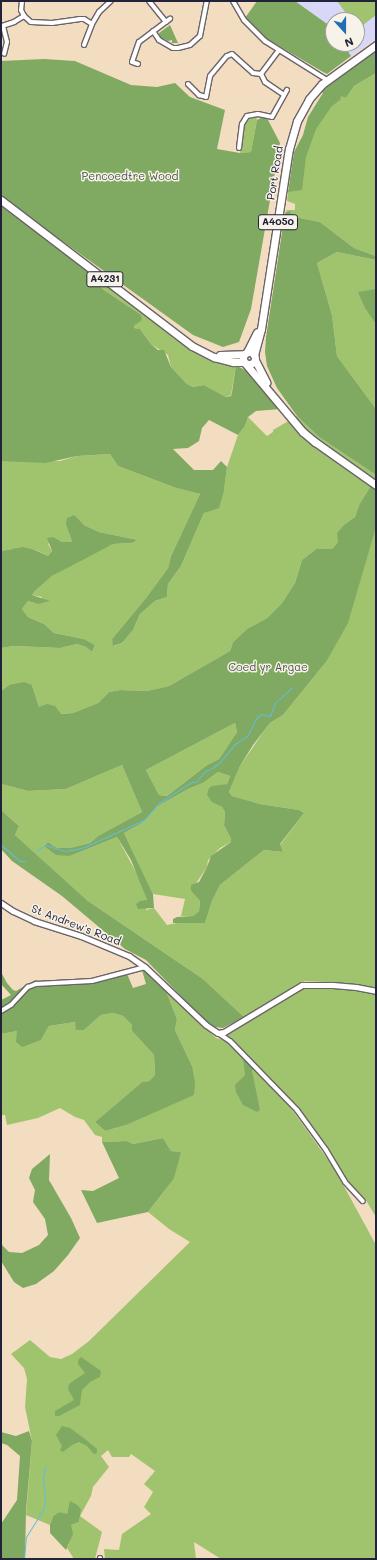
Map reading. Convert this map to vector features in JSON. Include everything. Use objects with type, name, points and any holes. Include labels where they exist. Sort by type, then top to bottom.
[{"type":"main road","name":"Port Road","points":[[250,355],[261,320],[290,149],[297,124],[325,86],[327,80],[376,45]]},
{"type":"main road","name":"A4231","points":[[1,200],[188,343],[212,354],[214,357],[244,363]]},
{"type":"main road","name":"A4231","points":[[212,354],[229,356],[250,355]]},
{"type":"main road","points":[[244,363],[251,364],[250,355]]},
{"type":"main road","points":[[250,355],[274,396]]},
{"type":"main road","name":"A4050","points":[[244,363],[250,355]]},
{"type":"main road","points":[[244,363],[274,396],[296,425],[310,439],[376,485]]},
{"type":"street","points":[[21,1],[21,10],[24,16],[35,22],[52,23],[84,19],[92,24]]},
{"type":"street","points":[[84,45],[92,24],[99,12],[110,1]]},
{"type":"street","points":[[138,64],[132,62],[139,42],[168,21],[149,1]]},
{"type":"street","points":[[153,31],[159,40],[173,48],[190,45],[200,36],[207,1]]},
{"type":"street","points":[[233,1],[241,16],[251,28],[279,50],[327,80]]},
{"type":"street","points":[[4,54],[7,42],[2,26],[17,21],[24,16]]},
{"type":"street","points":[[261,74],[279,50]]},
{"type":"street","points":[[188,84],[199,95],[206,97],[210,76],[230,54],[234,54],[253,73],[261,74]]},
{"type":"street","points":[[261,74],[266,82],[284,95]]},
{"type":"street","points":[[239,148],[242,124],[247,116],[258,114],[272,117],[287,90]]},
{"type":"street","name":"St Andrew's Road","points":[[1,903],[13,911],[34,921],[81,936],[129,956],[145,967],[206,1025],[218,1033]]},
{"type":"street","points":[[1,1010],[11,1005],[28,987],[36,984],[92,981],[145,967]]},
{"type":"street","points":[[218,1033],[224,1032],[302,985],[333,985],[376,991]]},
{"type":"street","points":[[218,1033],[241,1051],[297,1110],[326,1150],[345,1182],[363,1201]]},
{"type":"shaded area","points":[[295,1],[376,1],[376,39],[365,46],[365,12],[325,12],[325,22]]},
{"type":"shaded area","points":[[348,52],[357,52],[351,56]]},
{"type":"green space","points":[[257,1],[295,1],[325,22],[325,52],[348,52],[351,56],[327,74],[264,37],[245,18]]},
{"type":"green space","points":[[337,1],[376,1],[376,15],[365,24],[365,12],[345,12]]},
{"type":"green space","points":[[170,25],[178,43],[172,43],[172,40],[168,41],[160,37],[159,33]]},
{"type":"green space","points":[[376,49],[376,73],[354,86],[346,98],[341,96],[340,100],[332,106],[316,129],[306,157],[302,190],[288,192],[294,152],[303,135],[308,117],[323,93],[322,92],[339,76]]},
{"type":"green space","name":"Pencoedtre Wood","points":[[44,59],[75,61],[131,85],[157,87],[175,83],[190,97],[225,110],[217,149],[240,153],[251,152],[257,120],[263,117],[267,118],[280,143],[251,309],[239,342],[223,347],[193,335],[1,197],[1,61]]},
{"type":"green space","points":[[376,73],[376,256],[354,248],[320,222],[290,216],[289,211],[285,213],[287,210],[295,210],[295,204],[287,201],[288,192],[308,126],[341,95],[346,98],[354,86]]},
{"type":"green space","points":[[256,116],[257,120],[251,152],[240,153],[244,122]]},
{"type":"green space","points":[[1,206],[92,273],[94,281],[104,290],[140,314],[142,318],[141,321],[135,325],[134,328],[140,329],[151,344],[158,350],[164,350],[171,367],[187,384],[193,387],[204,385],[226,397],[231,396],[236,365],[253,375],[281,409],[256,411],[248,417],[245,426],[238,435],[209,420],[202,428],[199,441],[188,448],[173,449],[194,470],[213,470],[221,461],[227,467],[224,491],[219,508],[204,513],[181,566],[168,584],[167,597],[155,601],[140,614],[133,630],[122,643],[113,646],[112,639],[146,598],[168,568],[171,556],[200,494],[176,488],[118,466],[110,454],[77,456],[45,463],[1,461]]},
{"type":"green space","points":[[289,211],[291,212],[290,216],[320,222],[354,248],[376,256],[376,260],[337,252],[317,263],[332,315],[337,356],[376,409],[376,475],[319,437],[297,416],[277,388],[267,366],[265,352],[266,337],[285,213]]},
{"type":"green space","points":[[337,252],[376,260],[376,409],[337,356],[332,315],[317,263]]},
{"type":"green space","points":[[92,273],[194,351],[236,365],[231,395],[226,397],[204,385],[193,387],[187,384],[171,367],[168,355],[151,344],[140,329],[134,328],[140,314],[104,290],[94,281]]},
{"type":"green space","points":[[376,289],[376,324],[365,308],[358,292]]},
{"type":"green space","points":[[297,416],[319,437],[376,475],[376,478],[359,505],[355,517],[345,524],[338,542],[332,549],[316,549],[302,560],[295,583],[282,603],[267,618],[247,629],[233,642],[230,651],[169,686],[147,691],[120,690],[109,692],[98,703],[73,713],[60,714],[39,707],[32,685],[9,685],[1,691],[1,648],[14,646],[60,648],[77,644],[86,647],[92,652],[95,645],[84,639],[54,633],[44,624],[28,617],[22,609],[28,601],[38,604],[42,597],[32,595],[35,591],[52,576],[91,554],[113,544],[132,543],[138,540],[99,532],[84,525],[66,525],[72,542],[62,542],[54,537],[48,544],[52,551],[48,556],[36,550],[12,549],[1,551],[1,461],[60,461],[77,456],[110,454],[118,466],[176,488],[200,494],[171,556],[168,568],[146,598],[112,639],[114,646],[122,643],[133,630],[140,614],[155,601],[167,597],[168,584],[181,566],[204,513],[224,491],[227,467],[238,435],[245,426],[248,417],[267,436],[273,432],[273,430]]},
{"type":"green space","name":"Coed yr Argae","points":[[372,484],[376,487],[376,527],[348,623],[326,662],[283,715],[270,723],[253,745],[240,766],[229,792],[232,796],[260,804],[299,810],[304,813],[280,844],[283,852],[264,850],[220,885],[212,901],[205,923],[173,923],[173,919],[177,917],[193,916],[199,911],[200,901],[191,891],[191,885],[199,882],[211,856],[231,842],[224,825],[225,812],[222,807],[212,802],[207,795],[209,788],[212,786],[227,784],[230,776],[218,772],[203,783],[188,789],[158,806],[142,823],[124,833],[153,894],[154,908],[138,909],[136,904],[140,901],[147,900],[131,860],[117,837],[70,856],[56,855],[44,846],[48,842],[57,848],[70,848],[90,843],[98,836],[142,812],[122,765],[66,789],[28,791],[1,784],[1,691],[9,685],[24,682],[32,685],[39,707],[47,704],[55,706],[61,714],[73,713],[98,703],[109,692],[120,690],[147,691],[169,686],[230,651],[233,642],[247,629],[267,618],[282,603],[295,583],[302,560],[316,549],[332,549],[338,542],[337,533],[345,524],[355,517],[359,505]],"holes":[[[235,723],[237,732],[219,759],[207,765],[167,796],[159,795],[146,770]]]},
{"type":"green space","points":[[74,515],[84,525],[99,532],[138,540],[132,543],[113,544],[52,576],[32,595],[50,601],[38,604],[28,601],[22,609],[28,617],[44,624],[54,633],[84,639],[95,645],[92,652],[86,647],[77,644],[60,648],[14,646],[1,648],[1,551],[23,547],[35,550],[48,556],[52,551],[47,538],[54,537],[62,542],[72,542],[66,525],[67,518]]},
{"type":"green space","points":[[376,527],[376,989],[347,983],[302,981],[274,1000],[244,1017],[203,979],[88,901],[15,835],[19,826],[1,810],[1,784],[28,791],[66,789],[122,765],[142,812],[98,836],[90,843],[70,848],[57,848],[48,842],[44,846],[70,856],[117,837],[138,876],[147,900],[146,910],[154,908],[167,925],[182,922],[205,923],[212,901],[220,885],[264,850],[283,852],[280,845],[304,813],[299,810],[260,804],[232,796],[229,792],[240,766],[264,731],[270,723],[283,715],[326,662]]},
{"type":"green space","points":[[235,723],[237,732],[219,759],[207,765],[167,796],[159,795],[146,770]]},
{"type":"green space","points":[[218,772],[230,776],[227,784],[209,788],[213,802],[222,807],[225,812],[224,825],[231,842],[220,848],[208,860],[207,867],[191,891],[200,901],[199,911],[193,916],[181,916],[185,899],[153,894],[124,833],[142,823],[158,806],[188,789],[203,783]]},
{"type":"green space","points":[[1,810],[19,826],[15,835],[88,901],[203,979],[244,1017],[223,1028],[215,1027],[202,1018],[146,960],[125,949],[62,896],[12,861],[1,849]]},
{"type":"green space","points":[[141,967],[166,991],[177,1019],[175,1030],[192,1066],[195,1083],[194,1095],[126,1125],[105,1131],[95,1122],[142,1082],[149,1081],[155,1075],[154,1055],[132,1031],[132,1025],[123,1016],[113,1013],[101,1015],[84,1030],[76,1030],[75,1022],[49,1026],[41,1040],[22,1047],[16,1042],[17,1031],[1,1034],[1,1000],[11,995],[1,984],[1,972],[7,983],[13,990],[16,991],[35,980],[43,982],[85,981],[125,969],[133,988],[146,984]]},
{"type":"green space","points":[[306,986],[342,988],[376,994],[376,1217],[364,1197],[360,1196],[347,1183],[298,1110],[254,1062],[226,1037],[227,1032],[300,988]]},
{"type":"green space","points":[[166,991],[216,1038],[227,1041],[253,1066],[293,1111],[334,1168],[376,1245],[376,1559],[221,1559],[194,1542],[196,1559],[105,1559],[104,1549],[119,1550],[122,1534],[151,1514],[144,1507],[153,1492],[144,1484],[155,1471],[131,1454],[129,1457],[112,1457],[108,1450],[101,1456],[109,1467],[93,1487],[91,1496],[80,1516],[68,1509],[67,1515],[59,1512],[53,1516],[50,1525],[26,1515],[32,1441],[25,1407],[27,1379],[24,1368],[11,1354],[30,1340],[50,1357],[61,1359],[72,1354],[89,1341],[190,1242],[169,1229],[148,1212],[169,1185],[181,1152],[171,1151],[163,1138],[133,1144],[127,1141],[102,1142],[102,1137],[95,1135],[84,1120],[75,1117],[60,1108],[38,1118],[7,1125],[5,1115],[1,1115],[1,1034],[17,1031],[41,1040],[49,1026],[75,1022],[84,1030],[101,1015],[113,1013],[123,1016],[132,1025],[132,1031],[154,1055],[155,1075],[149,1081],[142,1082],[95,1122],[105,1131],[126,1125],[192,1066],[175,1030],[177,1019]]},
{"type":"green space","points":[[243,1057],[253,1065],[252,1071],[260,1110],[257,1112],[243,1105],[236,1092],[235,1085],[245,1075]]},
{"type":"green space","points":[[163,1138],[171,1151],[181,1152],[174,1178],[169,1185],[148,1212],[97,1223],[81,1190],[93,1191],[119,1178],[102,1142],[127,1141],[133,1144]]},
{"type":"green space","points":[[50,1154],[49,1180],[71,1218],[80,1238],[54,1271],[36,1284],[23,1288],[14,1282],[1,1261],[1,1244],[9,1252],[22,1253],[39,1245],[48,1235],[45,1219],[33,1202],[35,1190],[29,1178],[32,1169]]},
{"type":"green space","points":[[81,1357],[101,1371],[100,1377],[90,1382],[82,1390],[80,1405],[59,1416],[55,1416],[55,1411],[74,1400],[68,1389],[69,1384],[85,1373],[78,1364],[78,1360]]},
{"type":"green space","points":[[62,1426],[70,1428],[85,1439],[97,1449],[97,1453],[94,1454],[87,1446],[79,1442],[63,1452],[60,1450],[62,1446],[56,1435]]},
{"type":"green space","points":[[29,1431],[32,1441],[26,1511],[25,1559],[1,1559],[1,1524],[17,1500],[20,1456],[7,1445],[1,1443],[1,1432],[16,1436]]},
{"type":"green space","points":[[70,1501],[81,1509],[79,1522],[71,1525],[73,1534],[66,1550],[50,1533],[50,1525],[53,1516],[59,1512],[67,1514]]},
{"type":"green space","points":[[80,1516],[102,1532],[95,1559],[74,1559],[67,1548],[69,1544],[71,1525],[79,1522]]},
{"type":"waterway","points":[[37,850],[46,845],[65,851],[82,848],[144,820],[159,803],[191,782],[196,782],[205,771],[220,762],[235,744],[247,736],[257,717],[262,714],[270,716],[275,703],[292,687]]},
{"type":"waterway","points":[[1,845],[20,861],[25,861]]},
{"type":"waterway","points":[[24,1559],[26,1537],[44,1508],[45,1496],[43,1479],[45,1466]]}]
